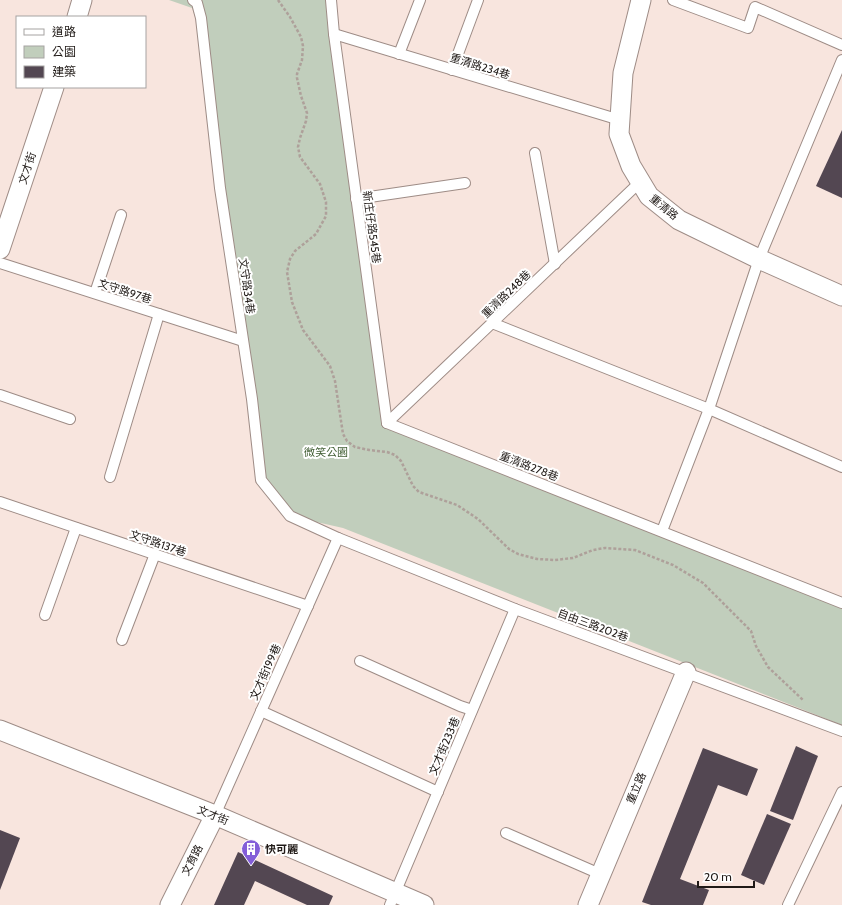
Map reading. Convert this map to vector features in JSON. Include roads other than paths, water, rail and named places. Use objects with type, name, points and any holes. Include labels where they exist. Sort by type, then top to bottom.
[{"type":"street","points":[[77,16],[82,0]]},
{"type":"street","name":"重清路","points":[[641,0],[623,73],[619,134],[631,166],[649,196],[679,220],[759,259],[842,296]]},
{"type":"street","name":"文才街","points":[[0,249],[54,88]]},
{"type":"street","name":"重立路","points":[[588,905],[686,672]]},
{"type":"street","name":"文才街","points":[[0,730],[215,815],[392,899],[424,905]]},
{"type":"street","name":"文育路","points":[[170,905],[215,815]]},
{"type":"lane","name":"文守路34巷","points":[[193,0],[197,3],[201,18],[220,188],[252,399],[261,480],[290,516],[338,538]]},
{"type":"lane","name":"新庄仔路545巷","points":[[331,0],[334,34],[387,423]]},
{"type":"lane","points":[[399,54],[420,0]]},
{"type":"lane","points":[[452,70],[478,0]]},
{"type":"lane","points":[[673,0],[748,28],[755,7],[842,45]]},
{"type":"lane","name":"重清路234巷","points":[[334,34],[620,120]]},
{"type":"lane","points":[[662,531],[709,409],[759,259],[842,60]]},
{"type":"lane","points":[[535,153],[555,264]]},
{"type":"lane","points":[[356,199],[465,182]]},
{"type":"lane","name":"重清路248巷","points":[[387,423],[640,182]]},
{"type":"lane","points":[[95,293],[121,215]]},
{"type":"lane","name":"文守路97巷","points":[[0,263],[243,341]]},
{"type":"lane","points":[[110,477],[160,314]]},
{"type":"lane","points":[[492,323],[709,409],[842,468]]},
{"type":"lane","points":[[0,395],[70,419]]},
{"type":"lane","name":"重清路278巷","points":[[387,423],[842,603]]},
{"type":"lane","name":"文守路137巷","points":[[0,502],[308,606]]},
{"type":"lane","points":[[44,615],[76,528]]},
{"type":"lane","name":"文才街199巷","points":[[215,815],[338,538]]},
{"type":"lane","name":"自由三路202巷","points":[[338,538],[515,609],[842,731]]},
{"type":"lane","points":[[122,640],[155,554]]},
{"type":"lane","name":"文才街233巷","points":[[392,899],[515,609]]},
{"type":"lane","points":[[360,661],[472,710]]},
{"type":"lane","points":[[261,712],[438,792]]},
{"type":"lane","points":[[788,905],[842,792]]},
{"type":"lane","points":[[506,833],[600,874]]},
{"type":"place","name":"快可麗","points":[[251,866]]},
{"type":"park label","name":"微笑公園","points":[[326,452]]}]
